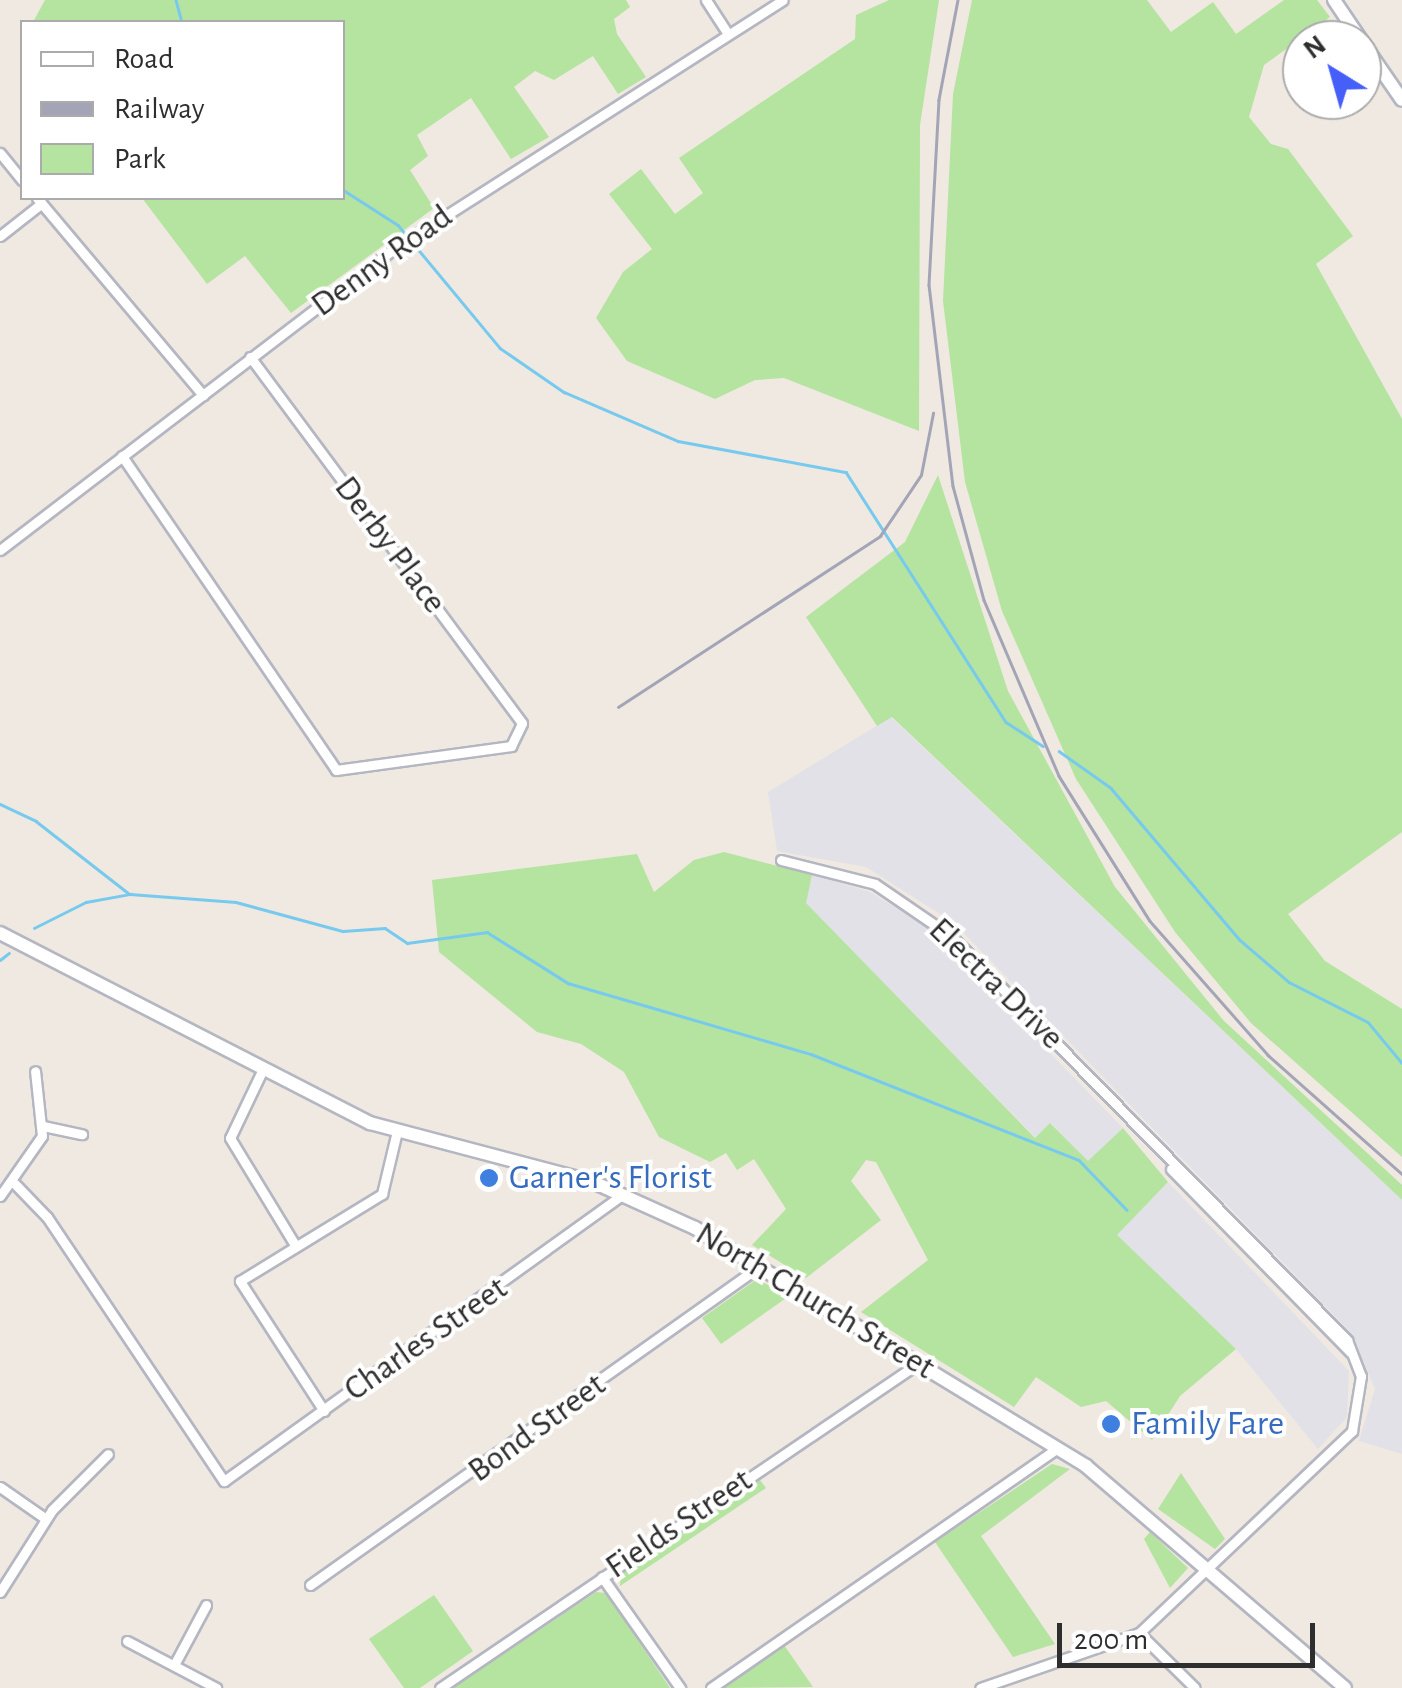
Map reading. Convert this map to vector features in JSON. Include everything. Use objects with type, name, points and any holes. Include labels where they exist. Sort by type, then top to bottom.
[{"type":"main road","points":[[1382,71],[1402,100]]},
{"type":"main road","name":"North Church Street","points":[[0,933],[262,1072],[397,1130],[624,1194],[760,1266],[1058,1448],[1210,1569],[1345,1688]]},
{"type":"street","points":[[706,0],[728,34]]},
{"type":"street","name":"Denny Road","points":[[0,550],[430,223],[783,0]]},
{"type":"street","points":[[0,153],[20,178]]},
{"type":"street","points":[[0,236],[40,200],[203,395]]},
{"type":"street","name":"Derby Place","points":[[122,456],[343,775],[511,746],[522,735],[522,723],[250,357]]},
{"type":"street","name":"Electra Drive","points":[[782,860],[862,879],[922,912],[1350,1352],[1363,1385],[1352,1431],[1139,1633]]},
{"type":"street","points":[[0,1196],[15,1184],[43,1126],[35,1072]]},
{"type":"street","points":[[262,1072],[230,1138],[295,1245]]},
{"type":"street","points":[[43,1126],[82,1134]]},
{"type":"street","points":[[324,1410],[240,1281],[390,1187],[397,1130]]},
{"type":"street","name":"Charles Street","points":[[15,1184],[47,1216],[224,1481],[624,1194]]},
{"type":"street","name":"Bond Street","points":[[310,1586],[760,1266]]},
{"type":"street","name":"Fields Street","points":[[440,1688],[920,1362]]},
{"type":"street","points":[[710,1688],[1058,1448]]},
{"type":"street","points":[[0,1592],[46,1519],[108,1454]]},
{"type":"street","points":[[0,1487],[46,1519]]},
{"type":"street","points":[[602,1577],[680,1688]]},
{"type":"street","points":[[174,1665],[206,1605]]},
{"type":"street","points":[[980,1688],[1030,1663],[1139,1633],[1195,1688]]},
{"type":"street","points":[[127,1641],[216,1688]]},
{"type":"shaded area","points":[[891,717],[1402,1200],[1402,1454],[1359,1441],[1375,1389],[1350,1332],[954,923],[866,867],[777,851],[768,792]]},
{"type":"shaded area","points":[[812,875],[868,891],[925,925],[1123,1128],[1088,1162],[1051,1123],[1036,1138],[805,903]]},
{"type":"shaded area","points":[[1168,1182],[1349,1371],[1347,1417],[1318,1449],[1236,1349],[1116,1235]]},
{"type":"green space","points":[[45,0],[626,0],[630,7],[614,19],[617,34],[646,77],[618,94],[593,56],[554,80],[535,71],[514,87],[549,137],[511,159],[471,98],[417,135],[428,156],[410,170],[434,208],[291,313],[245,256],[207,284],[144,200],[345,200],[345,20],[34,20]]},
{"type":"green space","points":[[889,0],[939,0],[920,125],[919,431],[784,378],[755,380],[715,399],[627,361],[596,318],[623,272],[652,249],[609,194],[641,169],[675,214],[703,193],[679,158],[855,39],[856,15]]},
{"type":"green space","points":[[972,0],[1147,0],[1171,32],[1213,2],[1236,34],[1284,0],[1317,0],[1330,17],[1282,20],[1282,52],[1264,65],[1249,117],[1271,144],[1288,149],[1353,236],[1316,264],[1402,419],[1402,832],[1288,914],[1325,961],[1402,1009],[1402,1157],[1251,1023],[1175,932],[1076,779],[1002,611],[965,482],[943,301],[953,94]]},
{"type":"green space","points":[[938,475],[1008,691],[1115,887],[1224,1021],[1402,1185],[1402,1200],[892,717],[877,726],[806,617],[905,542]]},
{"type":"green space","points":[[724,852],[812,875],[806,903],[1035,1138],[1050,1123],[1088,1161],[1123,1128],[1168,1182],[1117,1235],[1236,1349],[1180,1396],[1152,1440],[1106,1401],[1081,1407],[1036,1377],[1014,1407],[861,1312],[928,1260],[876,1162],[866,1160],[851,1181],[881,1220],[806,1278],[752,1245],[786,1209],[754,1159],[737,1170],[726,1153],[710,1162],[659,1137],[624,1072],[581,1044],[537,1032],[439,952],[432,880],[637,854],[654,892],[694,860]]},
{"type":"green space","points":[[757,1279],[789,1296],[721,1344],[702,1318]]},
{"type":"green space","points":[[1052,1464],[1070,1469],[981,1536],[1055,1644],[1013,1657],[935,1542]]},
{"type":"green space","points":[[1181,1473],[1225,1539],[1215,1549],[1158,1509]]},
{"type":"green space","points":[[760,1480],[766,1488],[620,1586],[621,1573]]},
{"type":"green space","points":[[1150,1532],[1188,1568],[1170,1588],[1144,1539]]},
{"type":"green space","points":[[596,1592],[606,1593],[670,1688],[453,1688]]},
{"type":"green space","points":[[434,1595],[473,1651],[420,1688],[404,1688],[369,1639]]},
{"type":"green space","points":[[784,1645],[813,1687],[722,1688]]},
{"type":"waterway","points":[[176,0],[181,20]]},
{"type":"waterway","points":[[345,191],[398,225],[500,348],[564,392],[678,441],[846,472],[1006,722],[1043,746]]},
{"type":"waterway","points":[[1059,751],[1111,788],[1240,940],[1289,982],[1368,1022],[1402,1063]]},
{"type":"waterway","points":[[0,804],[36,821],[128,893]]},
{"type":"waterway","points":[[34,928],[86,902],[130,894],[236,902],[343,931],[385,928],[407,943],[487,932],[568,983],[811,1054],[1079,1160],[1127,1210]]},
{"type":"waterway","points":[[0,960],[9,953]]},
{"type":"railway","points":[[958,0],[939,100],[929,285],[953,486],[984,600],[1059,776],[1150,921],[1268,1055],[1402,1174]]},
{"type":"railway","points":[[618,707],[880,536],[921,475],[933,413]]},
{"type":"place","name":"Garner's Florist","points":[[489,1178]]},
{"type":"place","name":"Family Fare","points":[[1111,1424]]}]
